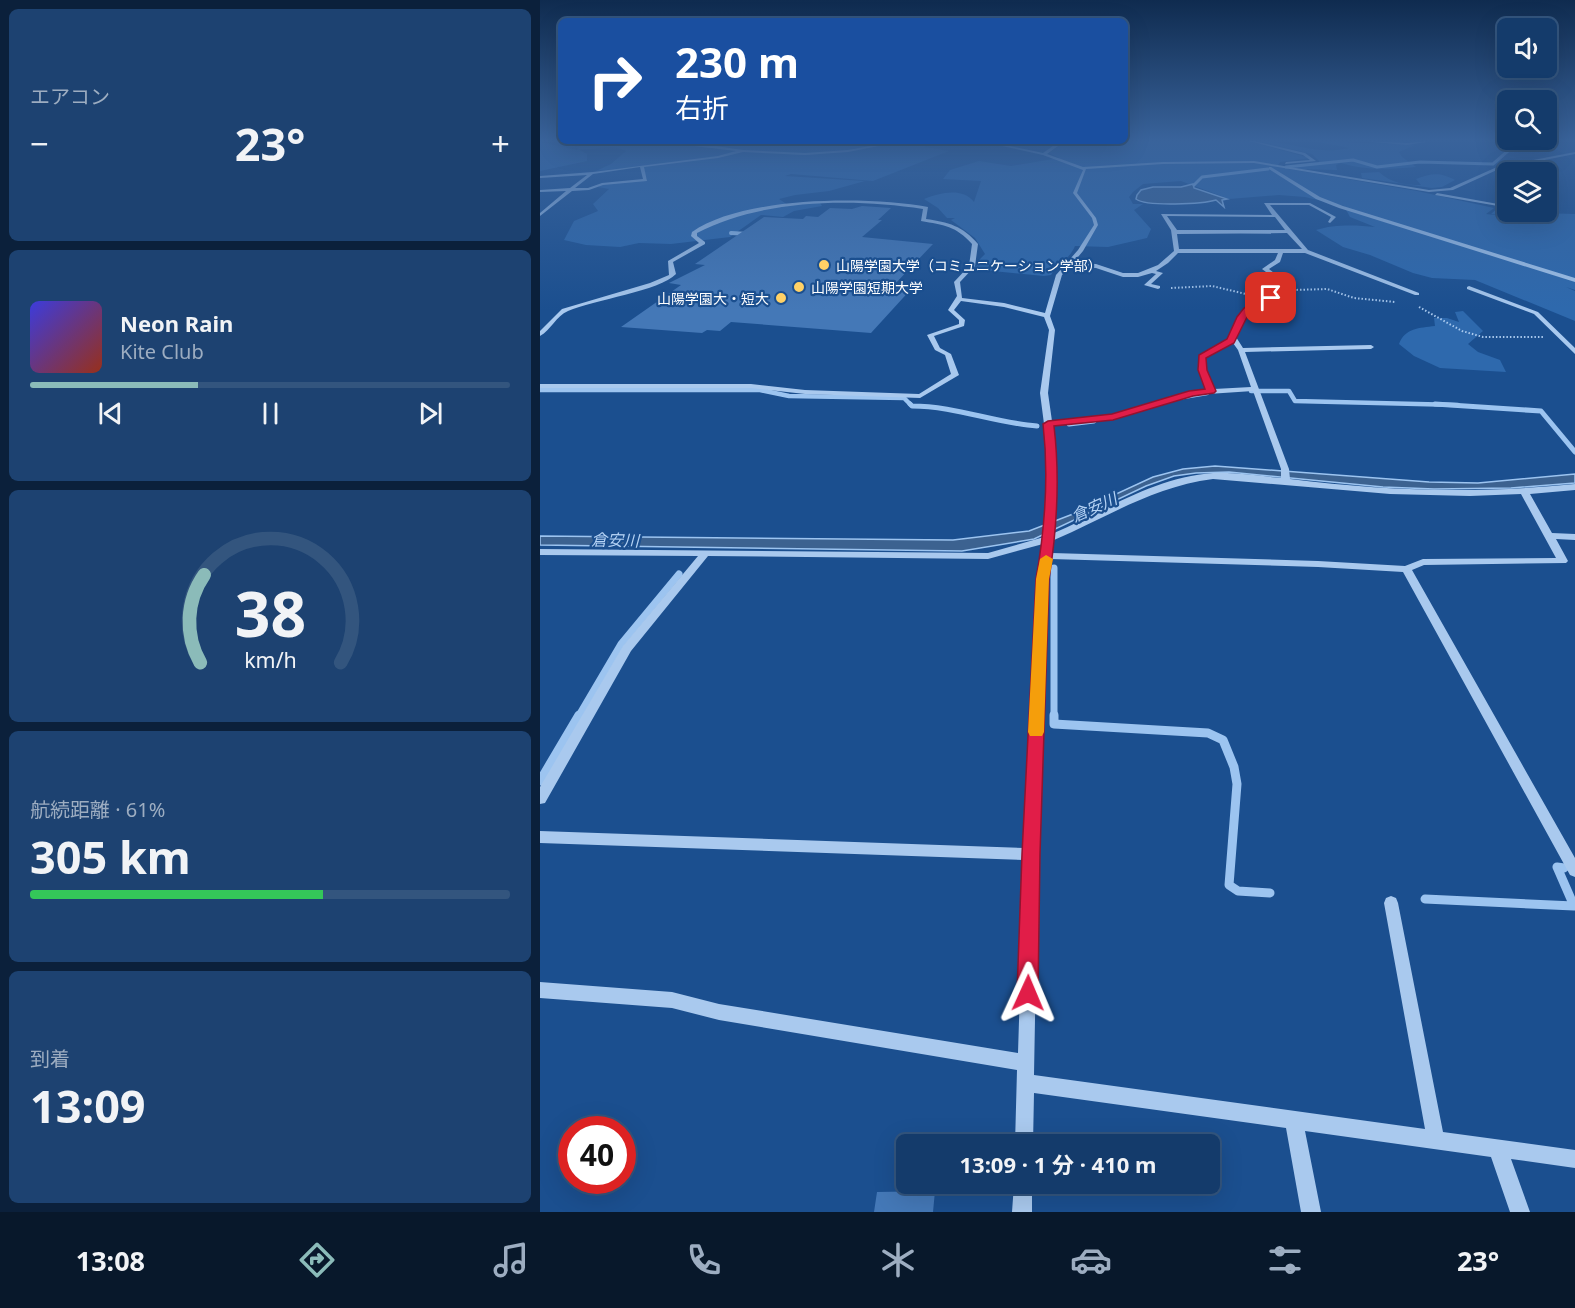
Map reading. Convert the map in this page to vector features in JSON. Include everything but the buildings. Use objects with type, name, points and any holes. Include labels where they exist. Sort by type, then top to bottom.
[{"type":"street","points":[[540,215],[563,198]]},
{"type":"street","points":[[1024,1134],[1031,854],[1043,579],[1050,531],[1052,455],[1044,393],[1052,330],[1047,316],[1059,275],[1080,251],[1096,225],[1094,218],[1078,198]]},
{"type":"street","points":[[1317,198],[1575,280]]},
{"type":"street","points":[[1461,198],[1497,205]]},
{"type":"street","points":[[540,334],[564,310],[652,285],[671,276],[670,262],[703,243],[694,236],[695,232],[713,222],[751,211],[844,201],[907,204],[926,208],[923,220],[947,222],[969,236],[975,244],[976,251],[972,266],[957,282],[960,296],[951,310],[962,320],[962,325],[935,331],[930,335],[937,349],[948,354],[955,375],[920,396],[805,392],[751,386],[540,386]]},
{"type":"street","points":[[1306,251],[1266,204],[1310,204],[1334,217],[1330,222]]},
{"type":"street","points":[[1068,263],[1074,266],[1096,266],[1124,275],[1141,274],[1171,259],[1177,251],[1174,232],[1163,215],[1276,216]]},
{"type":"street","points":[[1174,232],[1289,231]]},
{"type":"street","points":[[1177,251],[1306,251],[1417,294]]},
{"type":"street","points":[[1211,391],[1202,370],[1202,357],[1231,341],[1241,317],[1247,310],[1281,292],[1272,274],[1265,269],[1278,261],[1281,251]]},
{"type":"street","points":[[1151,271],[1160,273],[1147,285],[1158,287]]},
{"type":"street","points":[[1468,288],[1536,313],[1575,352]]},
{"type":"street","points":[[959,298],[1004,305],[1047,316]]},
{"type":"street","points":[[540,322],[553,322]]},
{"type":"street","points":[[1232,336],[1241,350],[1286,477]]},
{"type":"street","points":[[1241,350],[1371,347]]},
{"type":"street","points":[[1048,424],[1113,417],[1192,393],[1256,390]]},
{"type":"street","points":[[540,552],[988,556],[1178,480],[1213,476],[1286,477],[1397,492],[1525,493],[1575,487]]},
{"type":"street","points":[[1047,556],[1318,564],[1406,569],[1423,562],[1563,561],[1525,493]]},
{"type":"street","points":[[1549,536],[1575,537]]},
{"type":"street","points":[[540,799],[627,649],[705,554]]},
{"type":"street","points":[[1406,569],[1575,871]]},
{"type":"street","points":[[540,837],[1031,854]]},
{"type":"street","points":[[1391,903],[1436,1140]]},
{"type":"street","points":[[540,990],[672,1000],[742,1016],[1027,1063]]},
{"type":"street","points":[[1026,1083],[1575,1159]]},
{"type":"street","points":[[1294,1120],[1311,1212]]},
{"type":"street","points":[[1498,1149],[1520,1212]]},
{"type":"street","points":[[1022,1212],[1023,1194]]},
{"type":"path","points":[[1158,287],[1212,286],[1239,294],[1271,298]]},
{"type":"path","points":[[1280,290],[1327,289],[1354,298],[1398,302]]},
{"type":"path","points":[[1418,306],[1462,331],[1483,337],[1561,337]]},
{"type":"shaded area","points":[[600,198],[785,198],[779,199],[788,205],[819,201],[822,206],[794,211],[783,217],[761,215],[730,237],[671,244],[639,243],[620,247],[586,245],[564,240],[574,221],[598,211],[593,204]]},
{"type":"shaded area","points":[[970,198],[974,202],[975,198],[1129,198],[1133,204],[1143,204],[1134,210],[1151,229],[1147,238],[1108,247],[1075,246],[1070,255],[1051,275],[972,269],[982,262],[978,261],[985,254],[975,238],[951,220],[955,218],[947,218],[938,208],[924,199]]},
{"type":"shaded area","points":[[1307,198],[1447,198],[1494,208],[1486,214],[1497,215],[1497,222],[1557,222],[1557,213],[1575,214],[1575,290],[1566,287],[1575,291],[1575,321],[1475,280],[1432,278],[1413,273],[1370,255],[1343,247],[1316,230],[1353,225],[1375,227],[1350,217],[1344,206]]},
{"type":"shaded area","points":[[1463,311],[1483,331],[1468,344],[1478,352],[1500,360],[1506,372],[1440,368],[1414,356],[1399,344],[1409,332],[1418,328],[1435,326],[1434,318],[1447,318],[1459,322],[1455,312]]},
{"type":"water","points":[[1136,199],[1227,199],[1222,200],[1224,207],[1216,200],[1188,204],[1163,204],[1142,202]]},
{"type":"water","name":"倉安川","points":[[1215,466],[1429,482],[1478,483],[1575,474],[1575,483],[1511,488],[1434,489],[1383,487],[1229,472],[1196,473],[1174,476],[1146,486],[1034,539],[962,551],[540,545],[540,536],[953,540],[1029,531],[1073,514],[1153,477],[1183,469]]},
{"type":"waterway","points":[[731,233],[748,234]]},
{"type":"waterway","points":[[540,390],[760,390],[789,396],[904,398],[912,406],[944,409],[1037,426]]},
{"type":"waterway","points":[[1251,391],[1289,391],[1295,401],[1445,405]]},
{"type":"waterway","points":[[1183,397],[1207,393]]},
{"type":"waterway","points":[[1435,404],[1445,405]]},
{"type":"waterway","points":[[1445,405],[1458,405]]},
{"type":"waterway","points":[[1445,405],[1541,411],[1575,452]]},
{"type":"waterway","points":[[1069,424],[1094,421]]},
{"type":"waterway","points":[[1054,568],[1054,724],[1208,733],[1223,740],[1234,767],[1237,784],[1229,885],[1238,891],[1270,893]]},
{"type":"waterway","points":[[578,717],[621,644],[679,574]]},
{"type":"waterway","points":[[540,781],[579,715]]},
{"type":"waterway","points":[[1425,899],[1574,906],[1557,867],[1564,868]]},
{"type":"slow traffic","points":[[1036,732],[1043,579],[1046,559]]},
{"type":"place","name":"山陽学園大学（コミュニケーション学部）","points":[[824,265]]},
{"type":"place","name":"山陽学園短期大学","points":[[799,287]]},
{"type":"place","name":"山陽学園大・短大","points":[[781,298]]},
{"type":"route","points":[[1028,993],[1031,854],[1043,579],[1050,539],[1052,455],[1048,424],[1113,417],[1192,393],[1211,391],[1202,370],[1202,357],[1231,341],[1241,317],[1247,310],[1271,298]]}]
